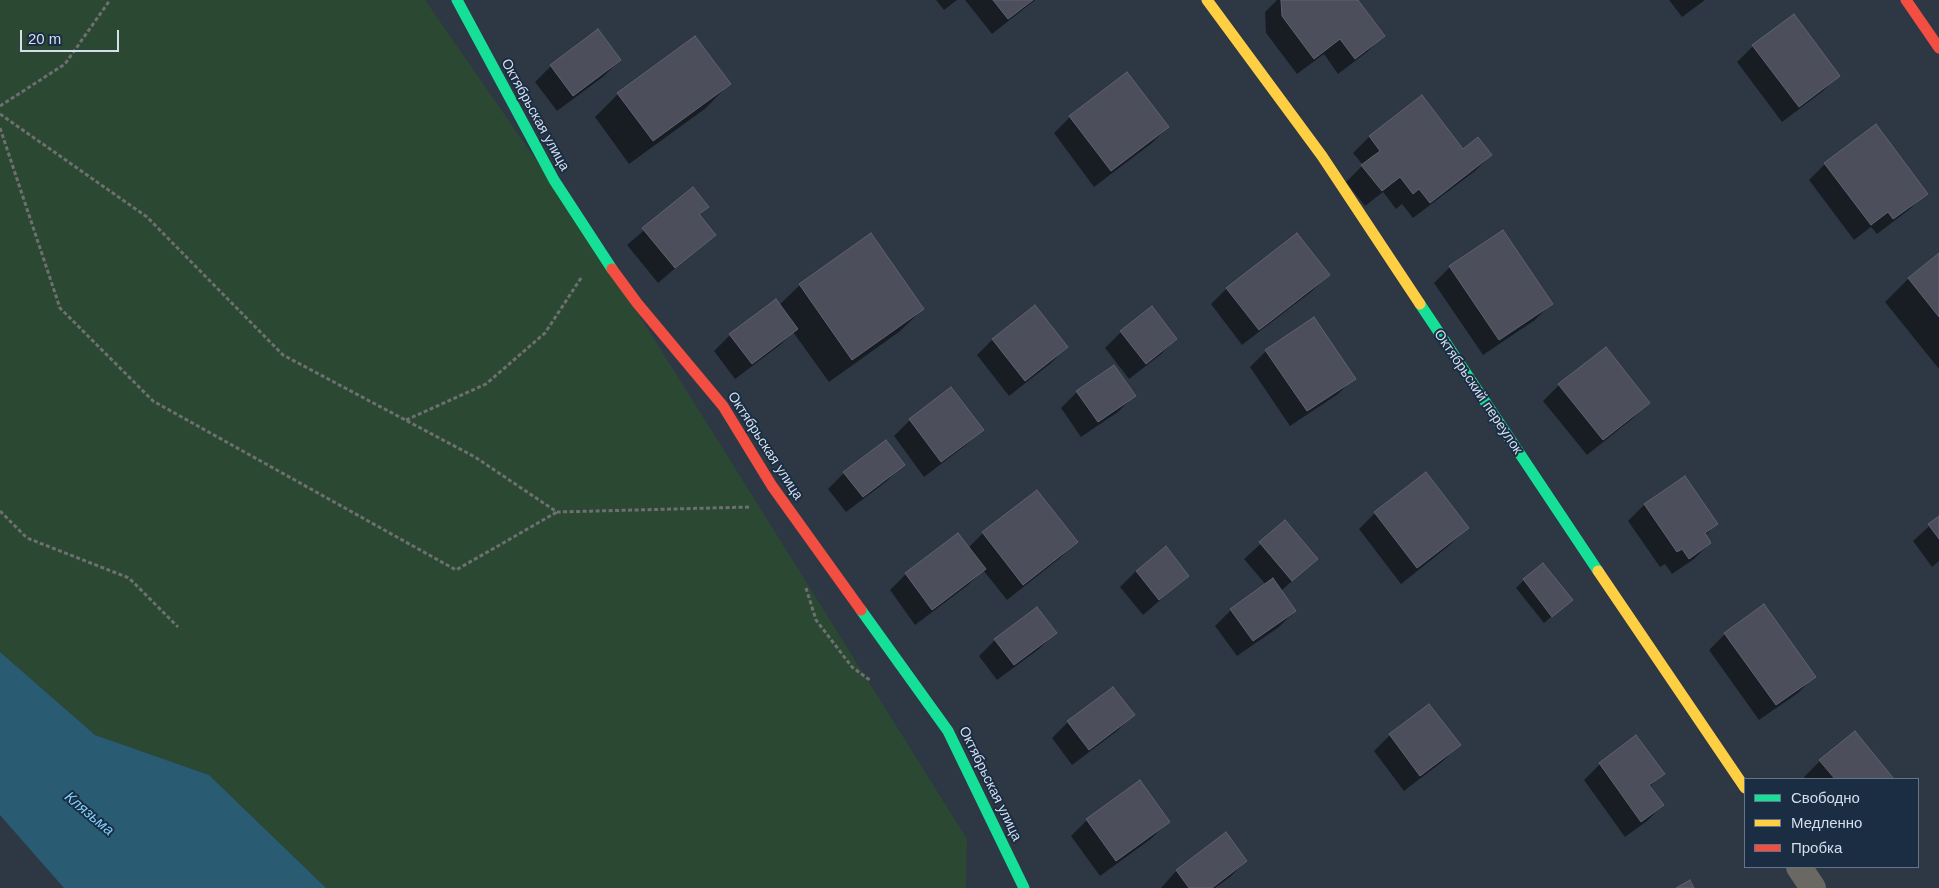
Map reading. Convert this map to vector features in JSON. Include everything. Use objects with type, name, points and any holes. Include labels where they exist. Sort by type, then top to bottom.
[{"type":"street","name":"Октябрьская улица","points":[[456,0],[554,180],[599,251],[637,303],[723,406],[772,486],[948,731],[1024,888]]},
{"type":"street","name":"Октябрьский переулок","points":[[1207,0],[1322,156],[1511,442],[1744,787]]},
{"type":"street","points":[[1906,0],[1939,48]]},
{"type":"street","points":[[1800,868],[1813,888]]},
{"type":"path","points":[[0,106],[65,64],[110,0]]},
{"type":"path","points":[[0,114],[147,217],[283,355],[475,457],[557,512]]},
{"type":"path","points":[[0,128],[60,308],[154,401],[456,570],[557,512],[751,507],[772,486]]},
{"type":"path","points":[[406,420],[486,384],[545,332],[599,251]]},
{"type":"path","points":[[0,511],[27,538],[129,578],[178,627]]},
{"type":"green space","points":[[0,0],[425,0],[599,251],[967,839],[966,888],[326,888],[209,775],[95,735],[0,652]]},
{"type":"water","name":"Клязьма","points":[[0,652],[95,735],[209,775],[326,888],[64,888],[0,815]]},
{"type":"building","points":[[993,0],[1033,0],[1008,19]]},
{"type":"building","points":[[1281,0],[1358,0],[1385,36],[1355,59],[1340,39],[1314,59],[1282,16]]},
{"type":"building","points":[[1794,14],[1840,76],[1799,107],[1752,45]]},
{"type":"building","points":[[598,29],[621,60],[573,96],[550,65]]},
{"type":"building","points":[[695,36],[731,84],[653,141],[617,93]]},
{"type":"building","points":[[1127,72],[1169,127],[1111,171],[1069,116]]},
{"type":"building","points":[[1422,95],[1463,149],[1478,137],[1492,155],[1430,203],[1419,189],[1413,194],[1400,177],[1382,191],[1361,165],[1380,151],[1369,136]]},
{"type":"building","points":[[1876,124],[1928,194],[1893,219],[1888,212],[1871,225],[1824,163]]},
{"type":"building","points":[[693,187],[709,207],[699,214],[716,235],[675,268],[642,228]]},
{"type":"building","points":[[1503,230],[1553,304],[1499,340],[1449,266]]},
{"type":"building","points":[[871,233],[924,309],[852,360],[799,284]]},
{"type":"building","points":[[1297,233],[1330,275],[1259,330],[1226,288]]},
{"type":"building","points":[[1939,253],[1939,317],[1908,278]]},
{"type":"building","points":[[776,299],[798,329],[752,364],[729,334]]},
{"type":"building","points":[[1035,305],[1068,347],[1025,381],[992,339]]},
{"type":"building","points":[[1152,306],[1177,339],[1146,364],[1120,331]]},
{"type":"building","points":[[1314,317],[1356,379],[1307,411],[1265,350]]},
{"type":"building","points":[[1606,347],[1650,403],[1603,440],[1558,384]]},
{"type":"building","points":[[1114,365],[1136,396],[1098,422],[1076,391]]},
{"type":"building","points":[[951,387],[984,430],[941,462],[909,419]]},
{"type":"building","points":[[886,440],[905,465],[863,497],[843,472]]},
{"type":"building","points":[[1426,472],[1469,528],[1417,568],[1374,512]]},
{"type":"building","points":[[1685,476],[1718,524],[1705,533],[1711,543],[1689,559],[1682,549],[1677,552],[1644,504]]},
{"type":"building","points":[[1037,490],[1078,542],[1023,585],[982,532]]},
{"type":"building","points":[[1939,516],[1939,539],[1928,524]]},
{"type":"building","points":[[1285,520],[1318,559],[1292,581],[1259,542]]},
{"type":"building","points":[[958,533],[986,569],[932,610],[905,573]]},
{"type":"building","points":[[1166,546],[1189,576],[1159,600],[1136,571]]},
{"type":"building","points":[[1543,563],[1573,600],[1552,617],[1523,579]]},
{"type":"building","points":[[1273,578],[1296,611],[1253,641],[1230,609]]},
{"type":"building","points":[[1764,604],[1816,677],[1776,705],[1724,633]]},
{"type":"building","points":[[1037,607],[1057,633],[1014,665],[994,639]]},
{"type":"building","points":[[1113,687],[1135,715],[1089,750],[1067,721]]},
{"type":"building","points":[[1429,704],[1461,745],[1420,776],[1389,734]]},
{"type":"building","points":[[1855,731],[1893,778],[1834,778],[1819,760]]},
{"type":"building","points":[[1636,735],[1665,774],[1649,785],[1664,805],[1641,822],[1599,763]]},
{"type":"building","points":[[1140,780],[1170,822],[1116,861],[1086,819]]},
{"type":"building","points":[[1226,832],[1247,861],[1212,888],[1189,888],[1176,870]]},
{"type":"building","points":[[1690,880],[1694,888],[1676,888]]},
{"type":"traffic: fast","points":[[457,0],[554,180],[612,269]]},
{"type":"traffic: fast","points":[[1420,304],[1598,571]]},
{"type":"traffic: fast","points":[[861,610],[948,731],[1024,888]]},
{"type":"traffic: slow","points":[[1207,0],[1322,156],[1420,304]]},
{"type":"traffic: slow","points":[[1598,571],[1744,787]]},
{"type":"traffic: jam","points":[[1906,0],[1939,48]]},
{"type":"traffic: jam","points":[[612,269],[637,303],[723,406],[772,486],[861,610]]}]
